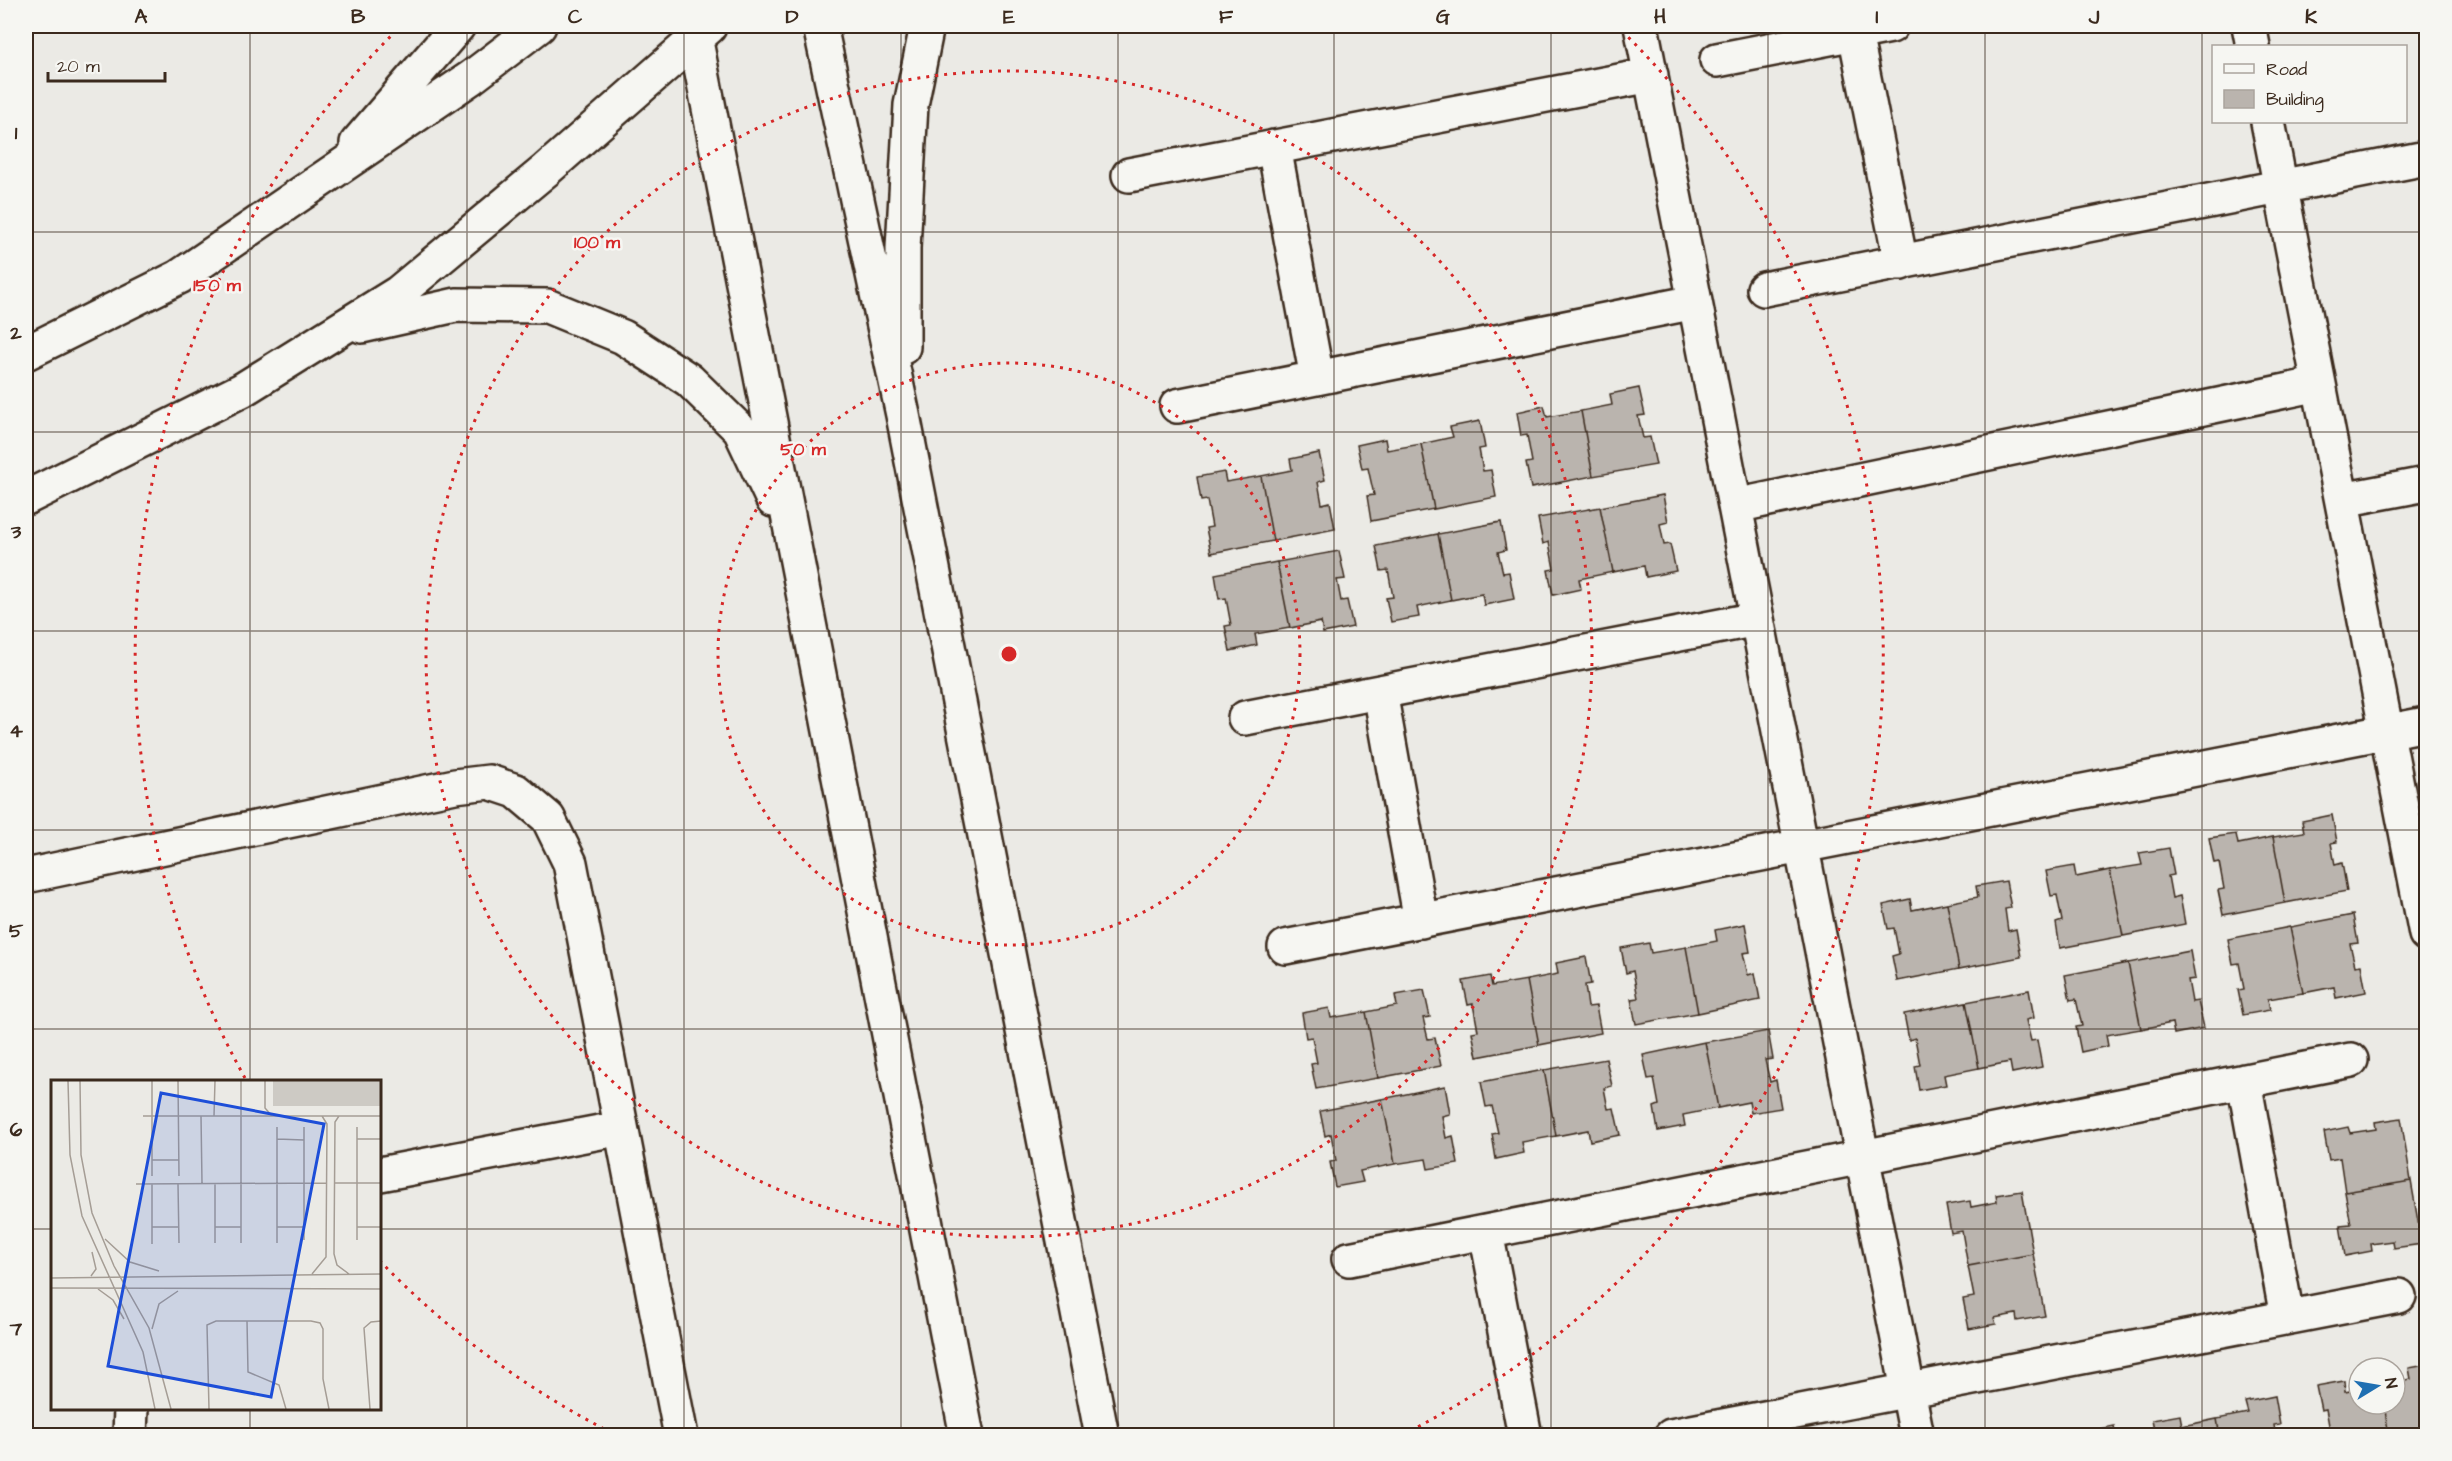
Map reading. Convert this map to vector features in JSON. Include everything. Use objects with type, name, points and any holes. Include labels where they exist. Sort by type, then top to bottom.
[{"type":"street","points":[[330,175],[458,26]]},
{"type":"street","points":[[26,353],[179,277],[472,77],[539,26]]},
{"type":"street","points":[[820,26],[903,415],[1102,1436]]},
{"type":"street","points":[[903,415],[903,248],[911,105],[927,26]]},
{"type":"street","points":[[1641,26],[1917,1436]]},
{"type":"street","points":[[1717,60],[1891,26]]},
{"type":"street","points":[[2249,26],[2253,45]]},
{"type":"street","points":[[26,498],[242,390],[398,293],[546,170],[700,30]]},
{"type":"street","points":[[700,30],[794,544],[967,1436]]},
{"type":"street","points":[[1855,33],[1901,263]]},
{"type":"street","points":[[1129,175],[1651,75]]},
{"type":"street","points":[[2268,123],[2386,732],[2419,872],[2427,934]]},
{"type":"street","points":[[1274,147],[1317,378]]},
{"type":"street","points":[[1764,289],[2427,158]]},
{"type":"street","points":[[1177,406],[1695,302]]},
{"type":"street","points":[[334,333],[456,304],[547,306],[623,337],[689,380],[740,429],[794,544]]},
{"type":"street","points":[[1735,506],[2319,384]]},
{"type":"street","points":[[2342,500],[2427,484]]},
{"type":"street","points":[[1245,718],[1757,619]]},
{"type":"street","points":[[1380,692],[1421,921]]},
{"type":"street","points":[[1285,947],[2427,724]]},
{"type":"street","points":[[26,876],[455,786],[489,782],[516,791],[548,818],[570,863],[681,1436]]},
{"type":"street","points":[[1349,1259],[2351,1060]]},
{"type":"street","points":[[2244,1081],[2287,1317]]},
{"type":"street","points":[[381,1174],[621,1128]]},
{"type":"street","points":[[1486,1232],[1525,1436]]},
{"type":"street","points":[[1671,1436],[2399,1296]]},
{"type":"street","points":[[130,1436],[131,1410]]},
{"type":"building","points":[[1639,388],[1645,415],[1638,416],[1643,438],[1650,437],[1656,465],[1593,476],[1581,411],[1612,405],[1610,394]]},
{"type":"building","points":[[1544,406],[1547,417],[1581,411],[1593,476],[1531,488],[1526,463],[1532,462],[1527,435],[1521,436],[1517,412]]},
{"type":"building","points":[[1480,421],[1485,448],[1479,449],[1483,471],[1491,470],[1496,497],[1434,509],[1421,444],[1453,437],[1450,427]]},
{"type":"building","points":[[1385,439],[1387,450],[1421,444],[1434,509],[1371,521],[1367,496],[1374,495],[1368,468],[1362,469],[1357,445]]},
{"type":"building","points":[[1319,453],[1325,480],[1318,482],[1322,504],[1330,502],[1335,529],[1273,541],[1261,476],[1292,470],[1290,459]]},
{"type":"building","points":[[1224,472],[1226,482],[1261,476],[1273,541],[1211,553],[1206,528],[1212,527],[1207,500],[1201,501],[1197,477]]},
{"type":"building","points":[[1663,495],[1668,522],[1660,524],[1664,545],[1670,544],[1676,571],[1646,577],[1644,566],[1613,572],[1600,507]]},
{"type":"building","points":[[1600,507],[1613,572],[1579,579],[1581,589],[1553,595],[1548,570],[1554,569],[1549,542],[1543,544],[1538,518]]},
{"type":"building","points":[[1501,522],[1506,550],[1498,552],[1503,573],[1509,572],[1514,599],[1484,605],[1482,594],[1451,600],[1438,534]]},
{"type":"building","points":[[1438,534],[1451,600],[1417,607],[1419,617],[1391,622],[1386,598],[1393,597],[1388,570],[1381,571],[1376,546]]},
{"type":"building","points":[[1339,551],[1345,579],[1337,580],[1341,601],[1347,600],[1353,627],[1323,633],[1321,622],[1290,628],[1277,562]]},
{"type":"building","points":[[1277,562],[1290,628],[1255,634],[1257,645],[1230,651],[1225,626],[1231,625],[1226,598],[1219,599],[1215,574]]},
{"type":"building","points":[[2332,815],[2337,842],[2331,843],[2335,865],[2342,863],[2347,891],[2285,903],[2273,837],[2304,832],[2302,821]]},
{"type":"building","points":[[2236,834],[2238,844],[2273,837],[2285,903],[2223,915],[2218,890],[2224,889],[2219,862],[2214,863],[2209,838]]},
{"type":"building","points":[[2169,848],[2174,875],[2168,876],[2172,898],[2180,896],[2185,924],[2123,936],[2110,870],[2142,865],[2139,853]]},
{"type":"building","points":[[2074,866],[2076,877],[2110,870],[2123,936],[2060,948],[2056,923],[2062,921],[2057,895],[2051,896],[2046,871]]},
{"type":"building","points":[[2006,881],[2011,908],[2005,909],[2008,931],[2016,929],[2021,957],[1959,969],[1947,903],[1978,897],[1976,886]]},
{"type":"building","points":[[1910,899],[1912,910],[1947,903],[1959,969],[1897,981],[1892,956],[1899,954],[1894,928],[1888,929],[1883,905]]},
{"type":"building","points":[[2353,915],[2358,943],[2350,944],[2355,966],[2361,965],[2366,992],[2336,998],[2334,987],[2303,993],[2290,927]]},
{"type":"building","points":[[1745,924],[1750,952],[1743,953],[1748,975],[1755,973],[1760,1000],[1698,1013],[1686,947],[1717,941],[1715,930]]},
{"type":"building","points":[[2290,927],[2303,993],[2268,999],[2270,1010],[2243,1015],[2238,990],[2244,989],[2239,963],[2233,964],[2228,939]]},
{"type":"building","points":[[1649,943],[1651,953],[1686,947],[1698,1013],[1636,1024],[1631,999],[1638,998],[1633,971],[1626,973],[1621,948]]},
{"type":"building","points":[[2190,951],[2195,979],[2188,980],[2192,1002],[2198,1001],[2204,1028],[2174,1034],[2172,1023],[2141,1029],[2128,963]]},
{"type":"building","points":[[1586,957],[1591,984],[1585,985],[1588,1007],[1596,1006],[1601,1033],[1539,1045],[1527,980],[1558,974],[1556,963]]},
{"type":"building","points":[[2128,963],[2141,1029],[2106,1035],[2108,1046],[2081,1052],[2076,1027],[2082,1026],[2076,999],[2070,1000],[2065,975]]},
{"type":"building","points":[[1490,976],[1492,986],[1527,980],[1539,1045],[1477,1057],[1472,1032],[1478,1031],[1473,1004],[1468,1005],[1463,981]]},
{"type":"building","points":[[1424,990],[1430,1017],[1423,1018],[1428,1039],[1435,1038],[1441,1066],[1378,1078],[1366,1012],[1397,1006],[1395,995]]},
{"type":"building","points":[[2029,990],[2034,1018],[2026,1020],[2031,1041],[2037,1040],[2042,1067],[2012,1073],[2010,1062],[1979,1068],[1966,1002]]},
{"type":"building","points":[[1966,1002],[1979,1068],[1944,1075],[1946,1085],[1919,1090],[1915,1066],[1920,1065],[1915,1038],[1909,1040],[1904,1014]]},
{"type":"building","points":[[1329,1008],[1331,1018],[1366,1012],[1378,1078],[1316,1089],[1311,1064],[1317,1063],[1312,1037],[1306,1038],[1302,1013]]},
{"type":"building","points":[[1768,1031],[1773,1059],[1765,1060],[1770,1082],[1776,1080],[1781,1108],[1751,1113],[1749,1102],[1718,1108],[1705,1042]]},
{"type":"building","points":[[1705,1042],[1718,1108],[1683,1115],[1685,1126],[1658,1131],[1654,1107],[1659,1105],[1654,1078],[1648,1079],[1643,1055]]},
{"type":"building","points":[[1606,1059],[1612,1086],[1604,1088],[1608,1109],[1614,1108],[1620,1135],[1590,1141],[1588,1130],[1556,1136],[1544,1070]]},
{"type":"building","points":[[1544,1070],[1556,1136],[1522,1142],[1524,1153],[1496,1159],[1492,1134],[1498,1133],[1492,1106],[1486,1107],[1481,1082]]},
{"type":"building","points":[[1445,1086],[1450,1114],[1442,1116],[1446,1138],[1453,1136],[1458,1164],[1428,1169],[1426,1159],[1395,1164],[1382,1099]]},
{"type":"building","points":[[1382,1099],[1395,1164],[1360,1171],[1363,1182],[1335,1187],[1330,1162],[1336,1161],[1331,1134],[1325,1136],[1320,1111]]},
{"type":"building","points":[[2401,1118],[2411,1181],[2345,1192],[2340,1158],[2329,1160],[2324,1132],[2348,1127],[2350,1133],[2376,1129],[2375,1122]]},
{"type":"building","points":[[2411,1181],[2422,1244],[2394,1248],[2393,1241],[2371,1244],[2372,1251],[2345,1256],[2340,1225],[2351,1224],[2345,1192]]},
{"type":"building","points":[[2022,1191],[2033,1254],[1968,1266],[1962,1231],[1951,1233],[1946,1205],[1970,1201],[1971,1207],[1997,1202],[1996,1195]]},
{"type":"building","points":[[2033,1254],[2045,1316],[2017,1321],[2016,1314],[1994,1318],[1996,1324],[1969,1329],[1963,1299],[1974,1297],[1968,1266]]},
{"type":"building","points":[[2426,1365],[2426,1436],[2389,1436],[2386,1416],[2407,1416],[2407,1380],[2411,1379],[2409,1368]]},
{"type":"building","points":[[2344,1381],[2345,1392],[2347,1392],[2347,1416],[2386,1416],[2389,1436],[2331,1436],[2326,1409],[2321,1410],[2316,1386]]},
{"type":"building","points":[[2275,1396],[2280,1424],[2274,1425],[2276,1436],[2220,1436],[2217,1419],[2248,1413],[2245,1402]]},
{"type":"building","points":[[2180,1415],[2182,1426],[2217,1419],[2220,1436],[2155,1436],[2152,1420]]},
{"type":"building","points":[[2114,1426],[2116,1436],[2085,1436],[2084,1432]]}]
